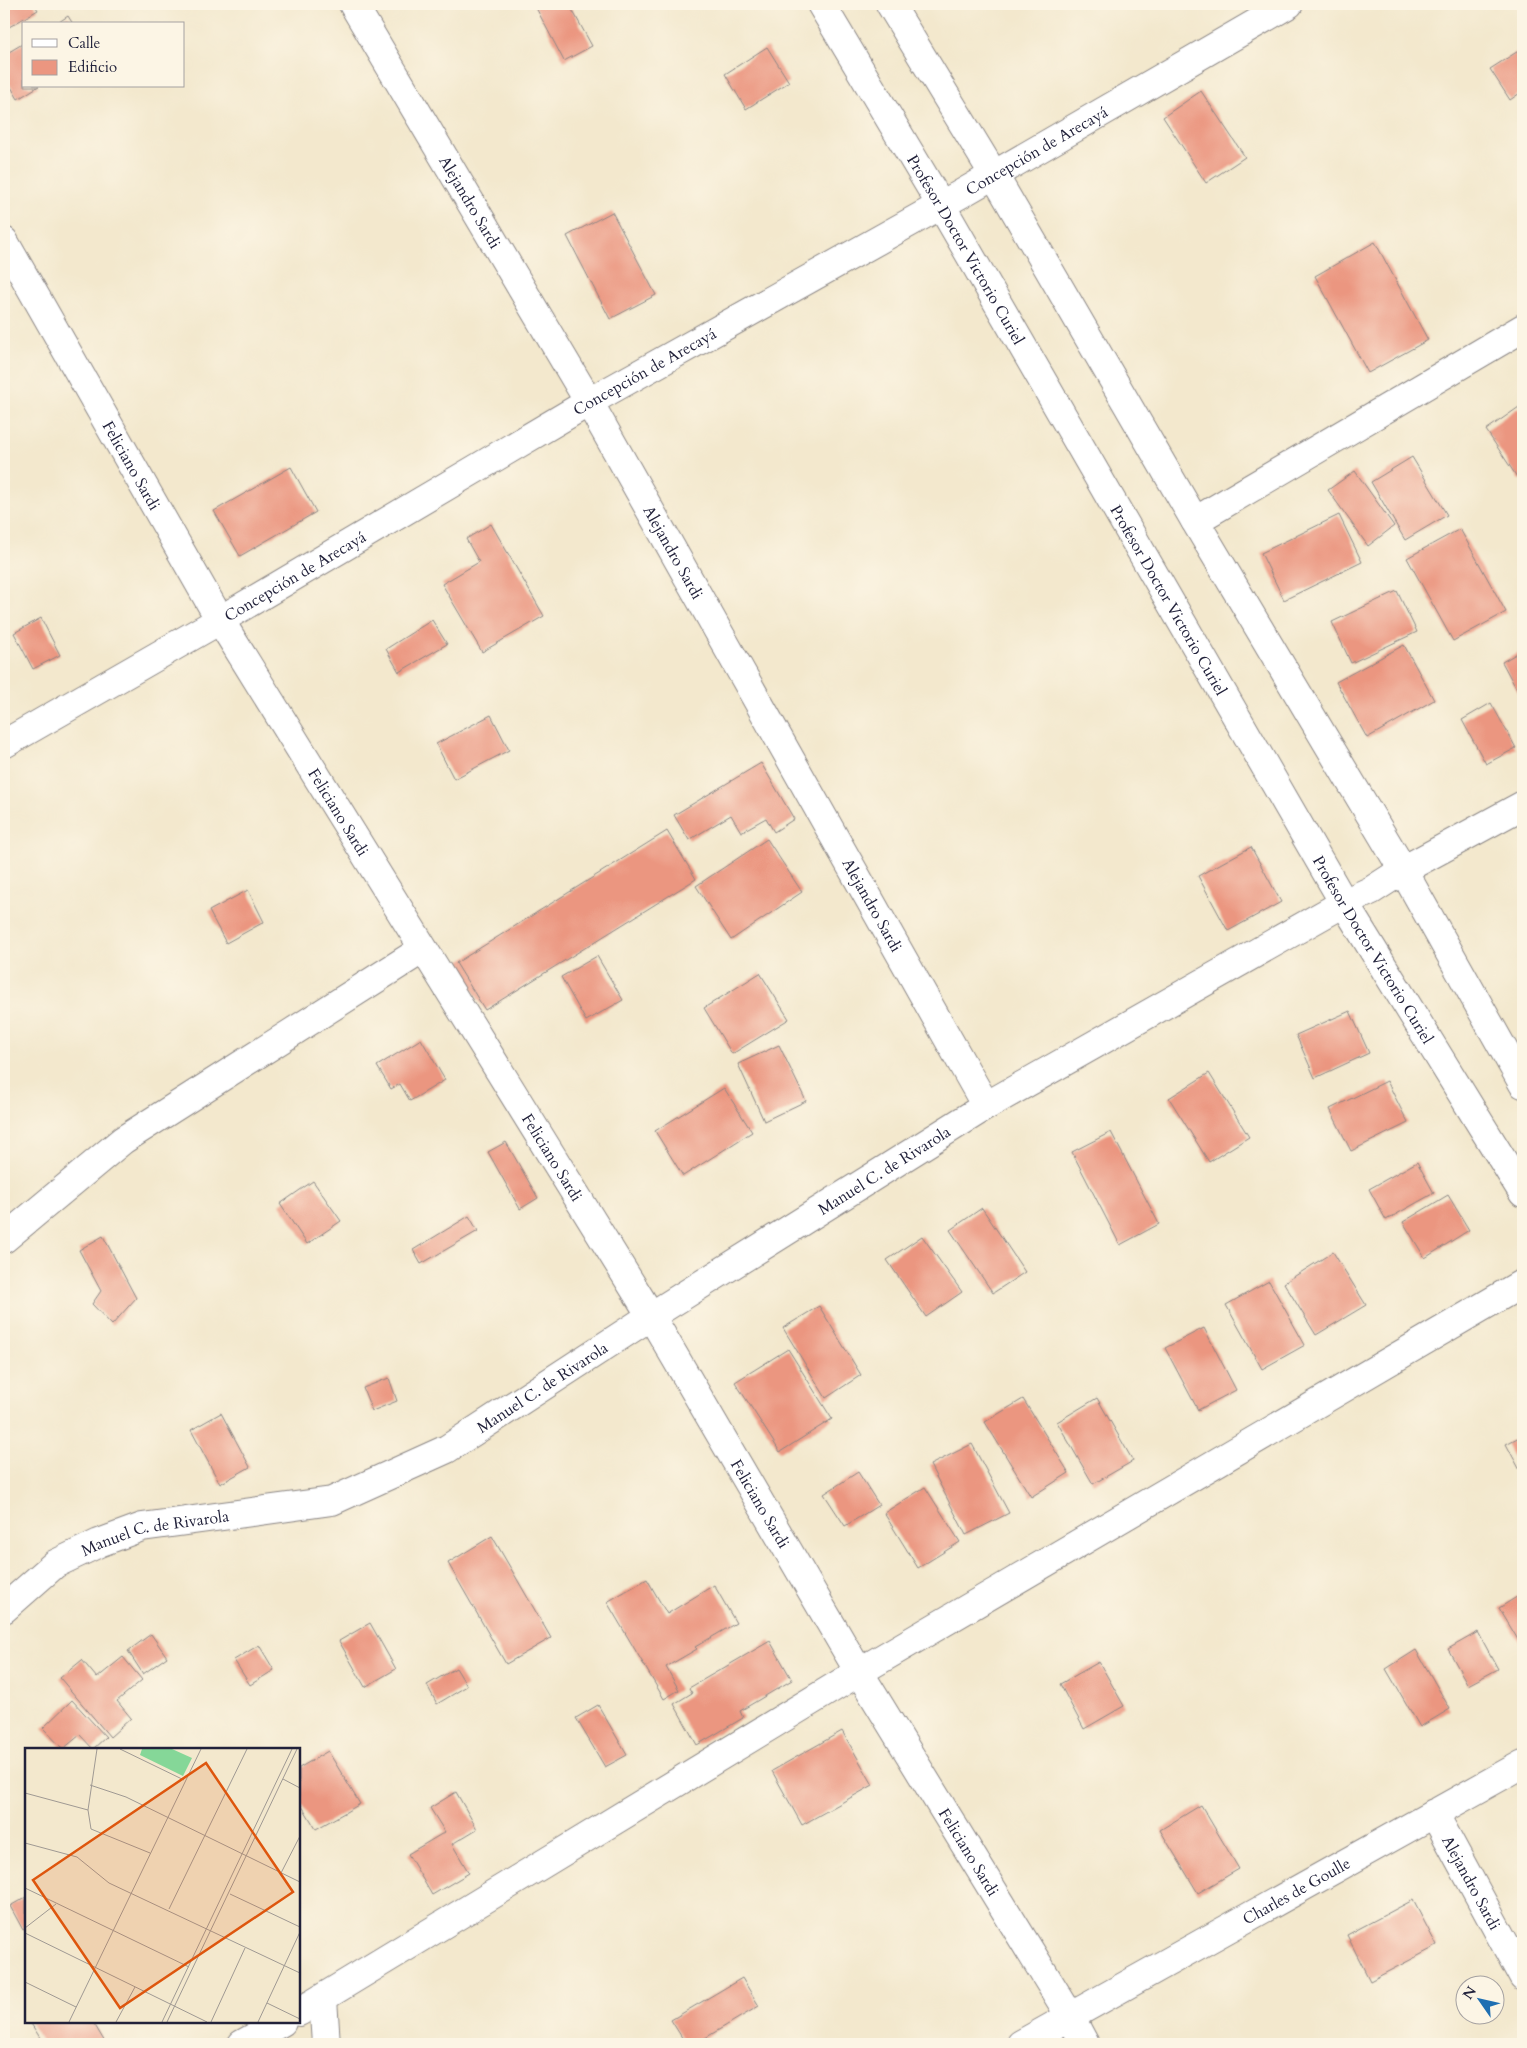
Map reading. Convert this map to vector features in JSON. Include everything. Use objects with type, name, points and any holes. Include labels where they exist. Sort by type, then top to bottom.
[{"type":"street","name":"Alejandro Sardi","points":[[354,4],[589,402],[986,1106]]},
{"type":"street","name":"Profesor Doctor Victorio Curiel","points":[[821,4],[942,205],[1344,903],[1523,1193]]},
{"type":"street","points":[[890,4],[994,175],[1195,521],[1403,870],[1523,1084]]},
{"type":"street","name":"Concepción de Arecayá","points":[[4,744],[220,620],[589,402],[942,205],[1289,4]]},
{"type":"street","name":"Feliciano Sardi","points":[[4,241],[11,273],[220,620],[651,1316],[858,1672],[1070,2016],[1085,2044]]},
{"type":"street","points":[[1195,521],[1523,328]]},
{"type":"street","points":[[1403,870],[1523,805]]},
{"type":"street","name":"Manuel C. de Rivarola","points":[[4,1609],[55,1564],[99,1543],[142,1527],[332,1501],[447,1449],[651,1316],[986,1106],[1344,903],[1372,890],[1403,870]]},
{"type":"street","points":[[4,1239],[123,1140],[423,949]]},
{"type":"street","points":[[300,2011],[858,1672],[1523,1283]]},
{"type":"street","name":"Charles de Goulle","points":[[1021,2044],[1523,1764]]},
{"type":"street","name":"Alejandro Sardi","points":[[1434,1813],[1523,1978]]},
{"type":"street","points":[[323,1999],[326,2044]]},
{"type":"street","points":[[242,2044],[280,2023]]},
{"type":"building","points":[[4,4],[34,4],[38,10],[4,30]]},
{"type":"building","points":[[534,4],[569,4],[592,46],[564,61]]},
{"type":"building","points":[[68,16],[72,22],[59,22]]},
{"type":"building","points":[[22,44],[22,88],[36,88],[18,99],[4,75],[4,55]]},
{"type":"building","points":[[767,47],[789,82],[746,109],[725,74]]},
{"type":"building","points":[[1523,48],[1523,91],[1510,100],[1490,69]]},
{"type":"building","points":[[1201,91],[1245,157],[1206,183],[1163,117]]},
{"type":"building","points":[[612,212],[656,295],[610,319],[567,236]]},
{"type":"building","points":[[1375,242],[1428,340],[1368,373],[1315,276]]},
{"type":"building","points":[[1519,407],[1523,413],[1523,478],[1519,480],[1486,430]]},
{"type":"building","points":[[1412,457],[1447,515],[1405,540],[1371,482]]},
{"type":"building","points":[[291,467],[316,512],[240,556],[214,511]]},
{"type":"building","points":[[1355,471],[1394,526],[1368,546],[1328,490]]},
{"type":"building","points":[[1339,515],[1362,562],[1284,600],[1261,553]]},
{"type":"building","points":[[491,524],[544,616],[482,652],[442,584],[479,562],[466,539]]},
{"type":"building","points":[[1460,529],[1506,612],[1453,641],[1407,558]]},
{"type":"building","points":[[1397,591],[1417,632],[1351,663],[1332,622]]},
{"type":"building","points":[[41,618],[60,655],[33,669],[14,633]]},
{"type":"building","points":[[432,620],[447,644],[399,672],[386,649]]},
{"type":"building","points":[[1404,645],[1434,700],[1367,738],[1336,682]]},
{"type":"building","points":[[1523,650],[1523,701],[1502,662]]},
{"type":"building","points":[[1491,703],[1516,748],[1486,764],[1462,720]]},
{"type":"building","points":[[491,715],[509,750],[454,779],[436,744]]},
{"type":"building","points":[[761,763],[794,819],[774,832],[766,818],[741,832],[731,815],[689,840],[674,815]]},
{"type":"building","points":[[667,831],[696,879],[485,1010],[456,963]]},
{"type":"building","points":[[767,839],[802,892],[731,940],[696,886]]},
{"type":"building","points":[[1251,847],[1281,902],[1228,931],[1198,876]]},
{"type":"building","points":[[248,890],[264,922],[226,943],[209,911]]},
{"type":"building","points":[[597,956],[623,1000],[586,1021],[561,977]]},
{"type":"building","points":[[760,973],[789,1019],[732,1054],[704,1008]]},
{"type":"building","points":[[1350,1011],[1369,1053],[1315,1078],[1296,1035]]},
{"type":"building","points":[[421,1039],[445,1080],[410,1101],[400,1084],[391,1089],[377,1066]]},
{"type":"building","points":[[779,1045],[806,1101],[764,1121],[738,1064]]},
{"type":"building","points":[[1209,1073],[1249,1137],[1209,1162],[1169,1098]]},
{"type":"building","points":[[1387,1081],[1408,1123],[1351,1151],[1330,1109]]},
{"type":"building","points":[[724,1088],[752,1132],[683,1176],[655,1131]]},
{"type":"building","points":[[1111,1132],[1159,1224],[1120,1245],[1072,1152]]},
{"type":"building","points":[[506,1142],[538,1198],[520,1209],[488,1152]]},
{"type":"building","points":[[1417,1162],[1434,1193],[1386,1220],[1369,1189]]},
{"type":"building","points":[[313,1181],[341,1221],[307,1244],[280,1204]]},
{"type":"building","points":[[1448,1195],[1469,1230],[1425,1258],[1403,1222]]},
{"type":"building","points":[[982,1208],[1025,1272],[993,1293],[950,1230]]},
{"type":"building","points":[[469,1216],[478,1231],[421,1264],[413,1250]]},
{"type":"building","points":[[103,1236],[136,1298],[112,1325],[92,1304],[101,1291],[79,1250]]},
{"type":"building","points":[[922,1236],[962,1292],[926,1317],[887,1260]]},
{"type":"building","points":[[1333,1252],[1366,1305],[1316,1335],[1284,1283]]},
{"type":"building","points":[[1269,1281],[1305,1345],[1262,1369],[1226,1305]]},
{"type":"building","points":[[819,1306],[861,1375],[826,1398],[783,1328]]},
{"type":"building","points":[[1204,1328],[1236,1390],[1198,1410],[1165,1348]]},
{"type":"building","points":[[788,1349],[832,1419],[780,1452],[735,1382]]},
{"type":"building","points":[[389,1378],[397,1401],[372,1411],[363,1388]]},
{"type":"building","points":[[1097,1398],[1133,1461],[1093,1484],[1057,1422]]},
{"type":"building","points":[[1023,1399],[1069,1473],[1031,1497],[985,1422]]},
{"type":"building","points":[[221,1413],[250,1467],[220,1484],[191,1430]]},
{"type":"building","points":[[1523,1435],[1523,1476],[1506,1444]]},
{"type":"building","points":[[972,1444],[1009,1513],[966,1535],[930,1465]]},
{"type":"building","points":[[858,1472],[879,1505],[845,1526],[824,1494]]},
{"type":"building","points":[[925,1487],[960,1542],[918,1568],[884,1513]]},
{"type":"building","points":[[492,1536],[551,1638],[506,1664],[448,1563]]},
{"type":"building","points":[[647,1579],[667,1614],[714,1585],[736,1623],[666,1667],[679,1690],[664,1699],[607,1602]]},
{"type":"building","points":[[1523,1593],[1523,1648],[1499,1608]]},
{"type":"building","points":[[370,1623],[396,1669],[365,1687],[339,1641]]},
{"type":"building","points":[[1478,1632],[1498,1669],[1468,1685],[1448,1649]]},
{"type":"building","points":[[151,1634],[167,1657],[143,1674],[128,1651]]},
{"type":"building","points":[[770,1641],[792,1680],[740,1711],[743,1718],[697,1745],[674,1704],[692,1693],[689,1688]]},
{"type":"building","points":[[259,1645],[274,1670],[250,1685],[234,1660]]},
{"type":"building","points":[[1416,1650],[1450,1709],[1420,1727],[1386,1669]]},
{"type":"building","points":[[123,1657],[142,1680],[117,1701],[131,1718],[110,1737],[60,1678],[82,1660],[97,1678]]},
{"type":"building","points":[[1099,1662],[1124,1706],[1084,1729],[1060,1684]]},
{"type":"building","points":[[456,1668],[467,1686],[437,1704],[427,1685]]},
{"type":"building","points":[[72,1700],[106,1737],[92,1748],[80,1735],[62,1748],[43,1728]]},
{"type":"building","points":[[598,1705],[627,1755],[605,1767],[576,1718]]},
{"type":"building","points":[[842,1731],[873,1785],[802,1825],[772,1771]]},
{"type":"building","points":[[328,1751],[360,1804],[316,1829],[300,1803],[300,1767]]},
{"type":"building","points":[[456,1792],[477,1829],[452,1844],[469,1873],[432,1895],[408,1854],[445,1832],[430,1808]]},
{"type":"building","points":[[1201,1805],[1239,1869],[1198,1893],[1160,1830]]},
{"type":"building","points":[[25,1898],[25,1929],[23,1930],[10,1906]]},
{"type":"building","points":[[1413,1900],[1437,1946],[1370,1981],[1347,1935]]},
{"type":"building","points":[[742,1978],[759,2006],[695,2044],[686,2044],[671,2020]]},
{"type":"building","points":[[31,2023],[94,2023],[106,2044],[44,2044]]}]
